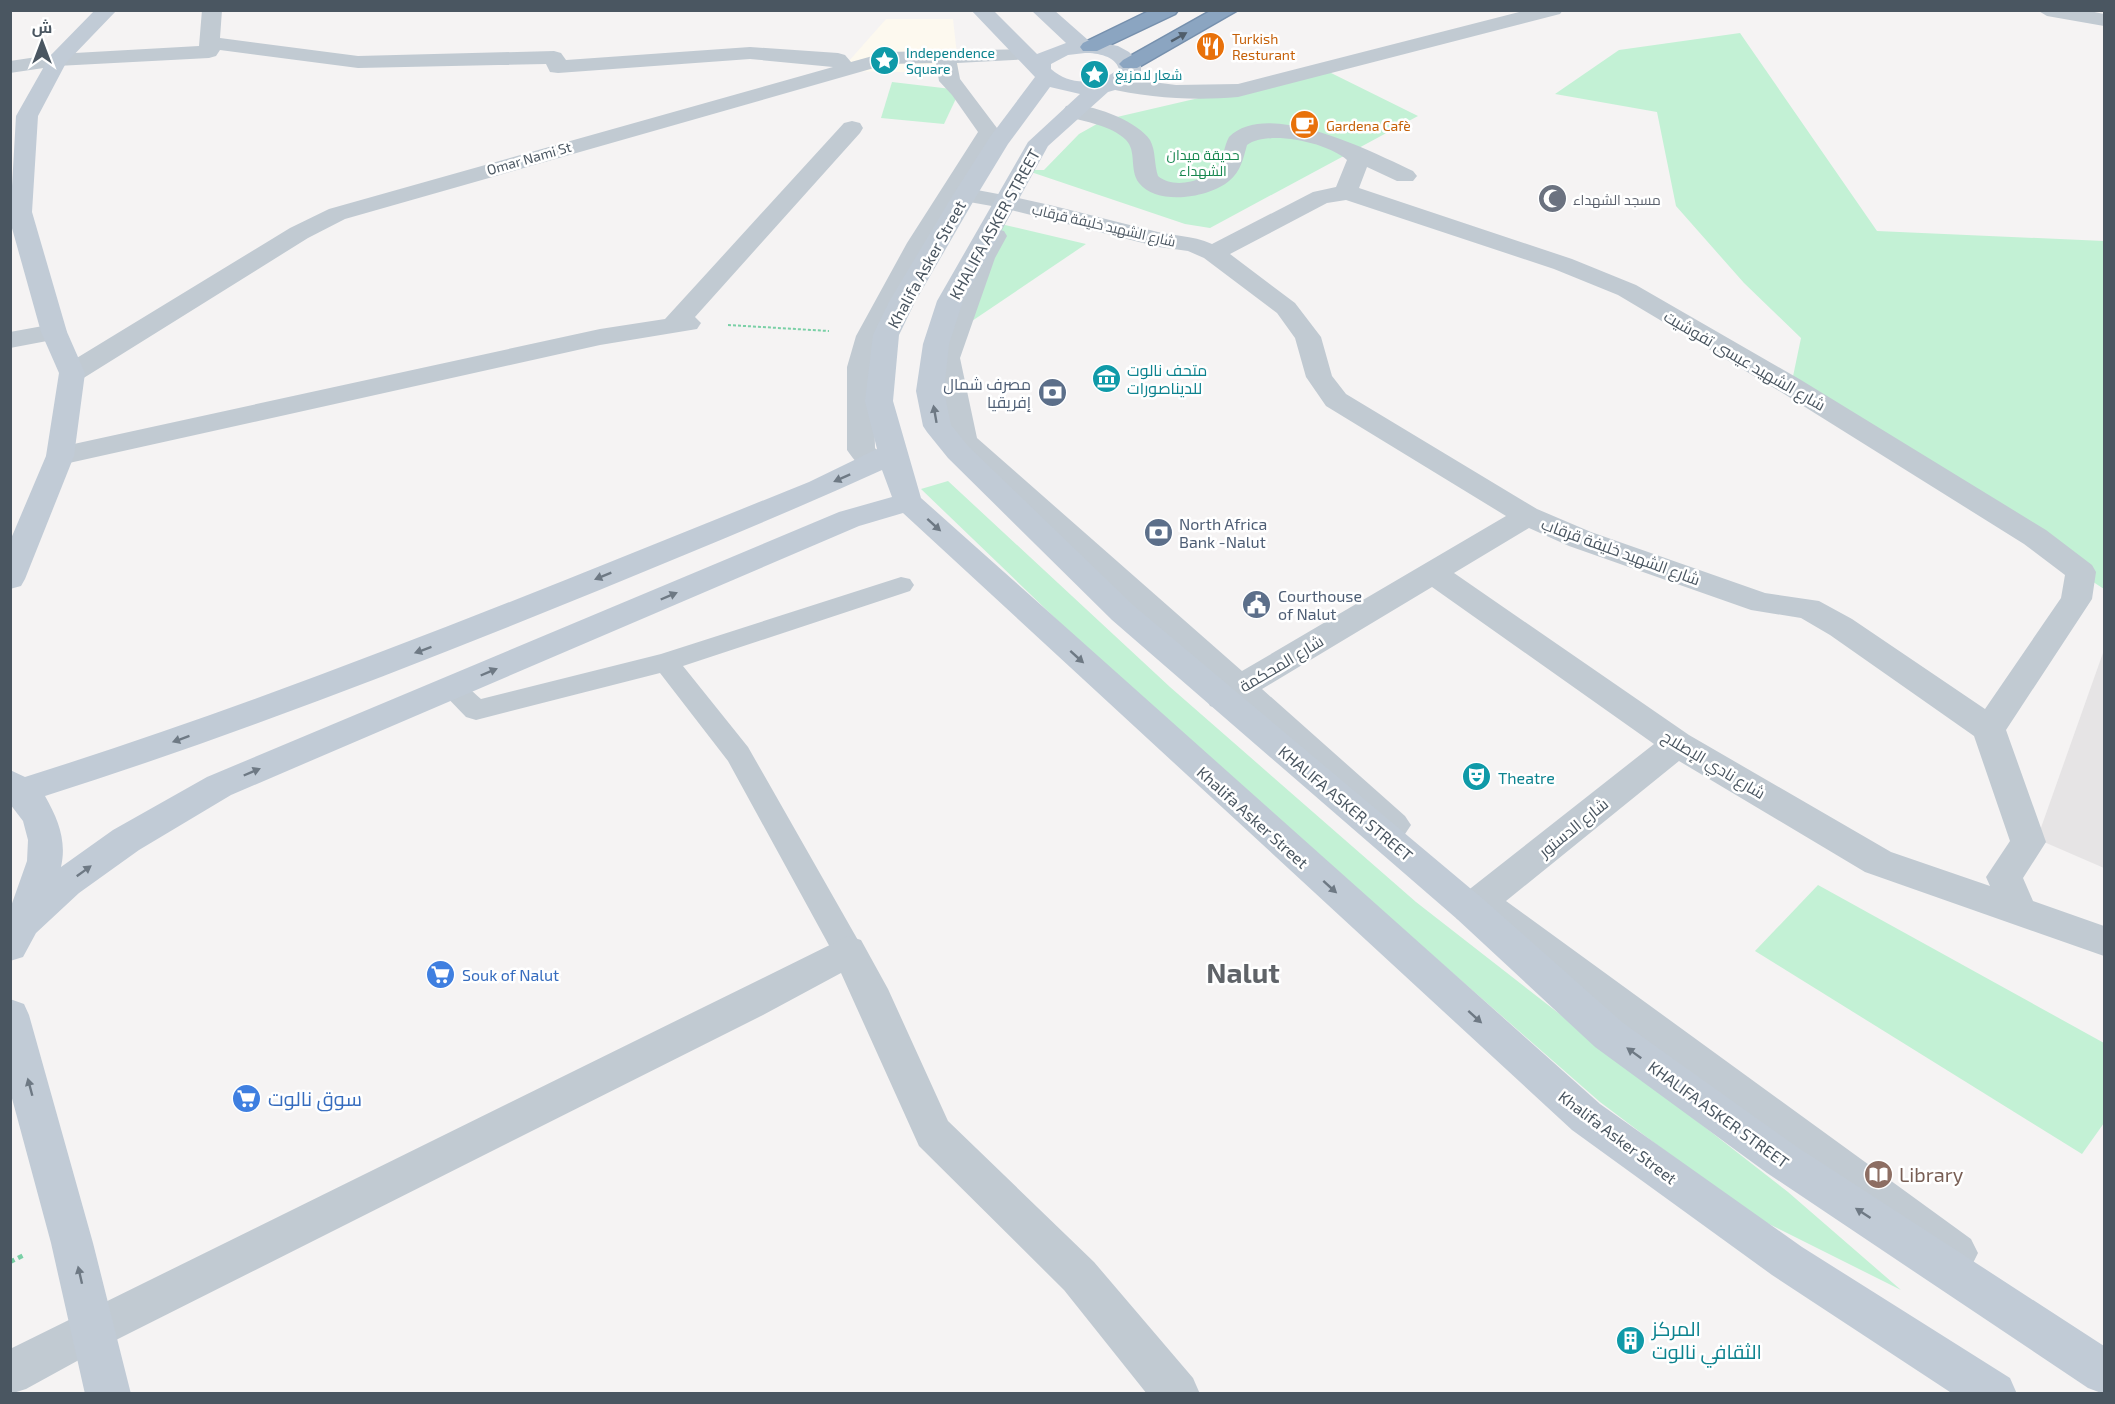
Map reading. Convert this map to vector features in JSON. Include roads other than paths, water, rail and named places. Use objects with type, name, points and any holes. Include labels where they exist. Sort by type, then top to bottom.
[{"type":"highway","points":[[1087,47],[1168,10]]},
{"type":"highway","points":[[1130,64],[1228,10]]},
{"type":"street","points":[[10,579],[60,456],[72,373],[54,332],[15,213],[27,116],[57,60],[107,10]]},
{"type":"street","points":[[10,67],[57,60],[209,52],[212,10]]},
{"type":"street","points":[[981,10],[1037,68],[1061,84],[1107,85],[1204,95],[1238,90],[1553,10]]},
{"type":"street","points":[[1041,10],[1087,47],[1123,56],[1130,64]]},
{"type":"street","points":[[2048,10],[2104,20]]},
{"type":"street","points":[[210,43],[358,63],[554,57],[558,66],[750,52],[838,60],[846,69]]},
{"type":"street","name":"Khalifa Asker Street","points":[[1087,47],[1050,54],[1041,62],[998,142],[886,335],[879,401],[884,457],[897,472],[908,502],[1586,1117],[1787,1261],[1994,1394]]},
{"type":"street","points":[[884,457],[861,450],[860,367],[869,336],[919,243],[989,132],[960,90],[950,81],[945,56]]},
{"type":"street","name":"Omar Nami St","points":[[72,373],[299,233],[337,214],[887,58],[945,56],[1037,68]]},
{"type":"street","name":"KHALIFA ASKER STREET","points":[[1013,195],[1039,142],[1107,85],[1130,71],[1130,64]]},
{"type":"street","points":[[1074,111],[1113,123],[1136,135],[1144,156],[1144,175],[1149,182],[1162,187],[1185,189],[1212,182],[1230,165],[1237,142],[1251,133],[1291,132],[1339,144],[1405,176]]},
{"type":"street","points":[[60,456],[600,337],[681,324],[852,128]]},
{"type":"street","points":[[1346,193],[1358,165],[1359,159],[1356,153]]},
{"type":"street","name":"شارع الشهيد خليفة قرقاب","points":[[970,187],[1013,195],[1159,240],[1203,248],[1286,308],[1308,338],[1319,377],[1336,400],[1527,516],[1580,539],[1762,603],[1808,608],[1841,627],[1989,729]]},
{"type":"street","name":"شارع الشهيد عيسى تفوشيت","points":[[1203,248],[1321,197],[1346,193],[1362,196],[1563,264],[1627,290],[1791,386],[2035,537],[2081,572],[2076,598],[1989,729]]},
{"type":"street","points":[[1013,195],[983,258],[947,358],[964,441],[1230,693],[1475,905],[1503,920],[2014,1295],[2104,1353]]},
{"type":"street","points":[[10,340],[54,332]]},
{"type":"street","points":[[17,934],[40,880],[48,844],[43,821],[16,787],[135,756],[438,645],[884,457]]},
{"type":"street","points":[[17,934],[66,884],[126,840],[219,786],[849,519],[908,502]]},
{"type":"street","name":"شارع المحكمة","points":[[1230,693],[1527,516]]},
{"type":"street","name":"شارع نادي الإصلاح","points":[[1432,572],[1677,744],[1878,862],[2104,941]]},
{"type":"street","points":[[1989,729],[2028,842],[2004,877],[2019,911]]},
{"type":"street","name":"شارع الدستور","points":[[1475,905],[1677,744]]},
{"type":"street","name":"KHALIFA ASKER STREET","points":[[1475,905],[1618,1042],[1782,1160],[2104,1372]]},
{"type":"street","points":[[10,1373],[92,1329],[749,1004],[848,951],[869,988],[933,1133],[1078,1276],[1177,1394]]},
{"type":"street","points":[[10,1015],[72,1242],[108,1394]]},
{"type":"lane","points":[[451,688],[477,710],[666,662],[901,585]]},
{"type":"lane","points":[[666,662],[738,754],[848,951]]},
{"type":"place","name":"Turkish Resturant","points":[[1211,46]]},
{"type":"place","name":"Independence Square","points":[[885,60]]},
{"type":"place","name":"شعار لامزيغ","points":[[1094,74]]},
{"type":"place","name":"Gardena Cafè","points":[[1305,125]]},
{"type":"place","name":"مسجد الشهداء","points":[[1552,199]]},
{"type":"place","name":"متحف نالوت للديناصورات","points":[[1106,378]]},
{"type":"place","name":"مصرف شمال إفريقيا","points":[[1052,392]]},
{"type":"place","name":"North Africa Bank -Nalut","points":[[1158,532]]},
{"type":"place","name":"Courthouse of Nalut","points":[[1257,604]]},
{"type":"place","name":"Theatre","points":[[1477,777]]},
{"type":"place","name":"Souk of Nalut","points":[[441,974]]},
{"type":"place","name":"سوق نالوت","points":[[247,1098]]},
{"type":"place","name":"Library","points":[[1878,1174]]},
{"type":"place","name":"المركز الثقافي نالوت","points":[[1631,1340]]},
{"type":"district","name":"Nalut","points":[[1243,972]]},
{"type":"park label","name":"حديقة ميدان الشهداء","points":[[1203,162]]}]
